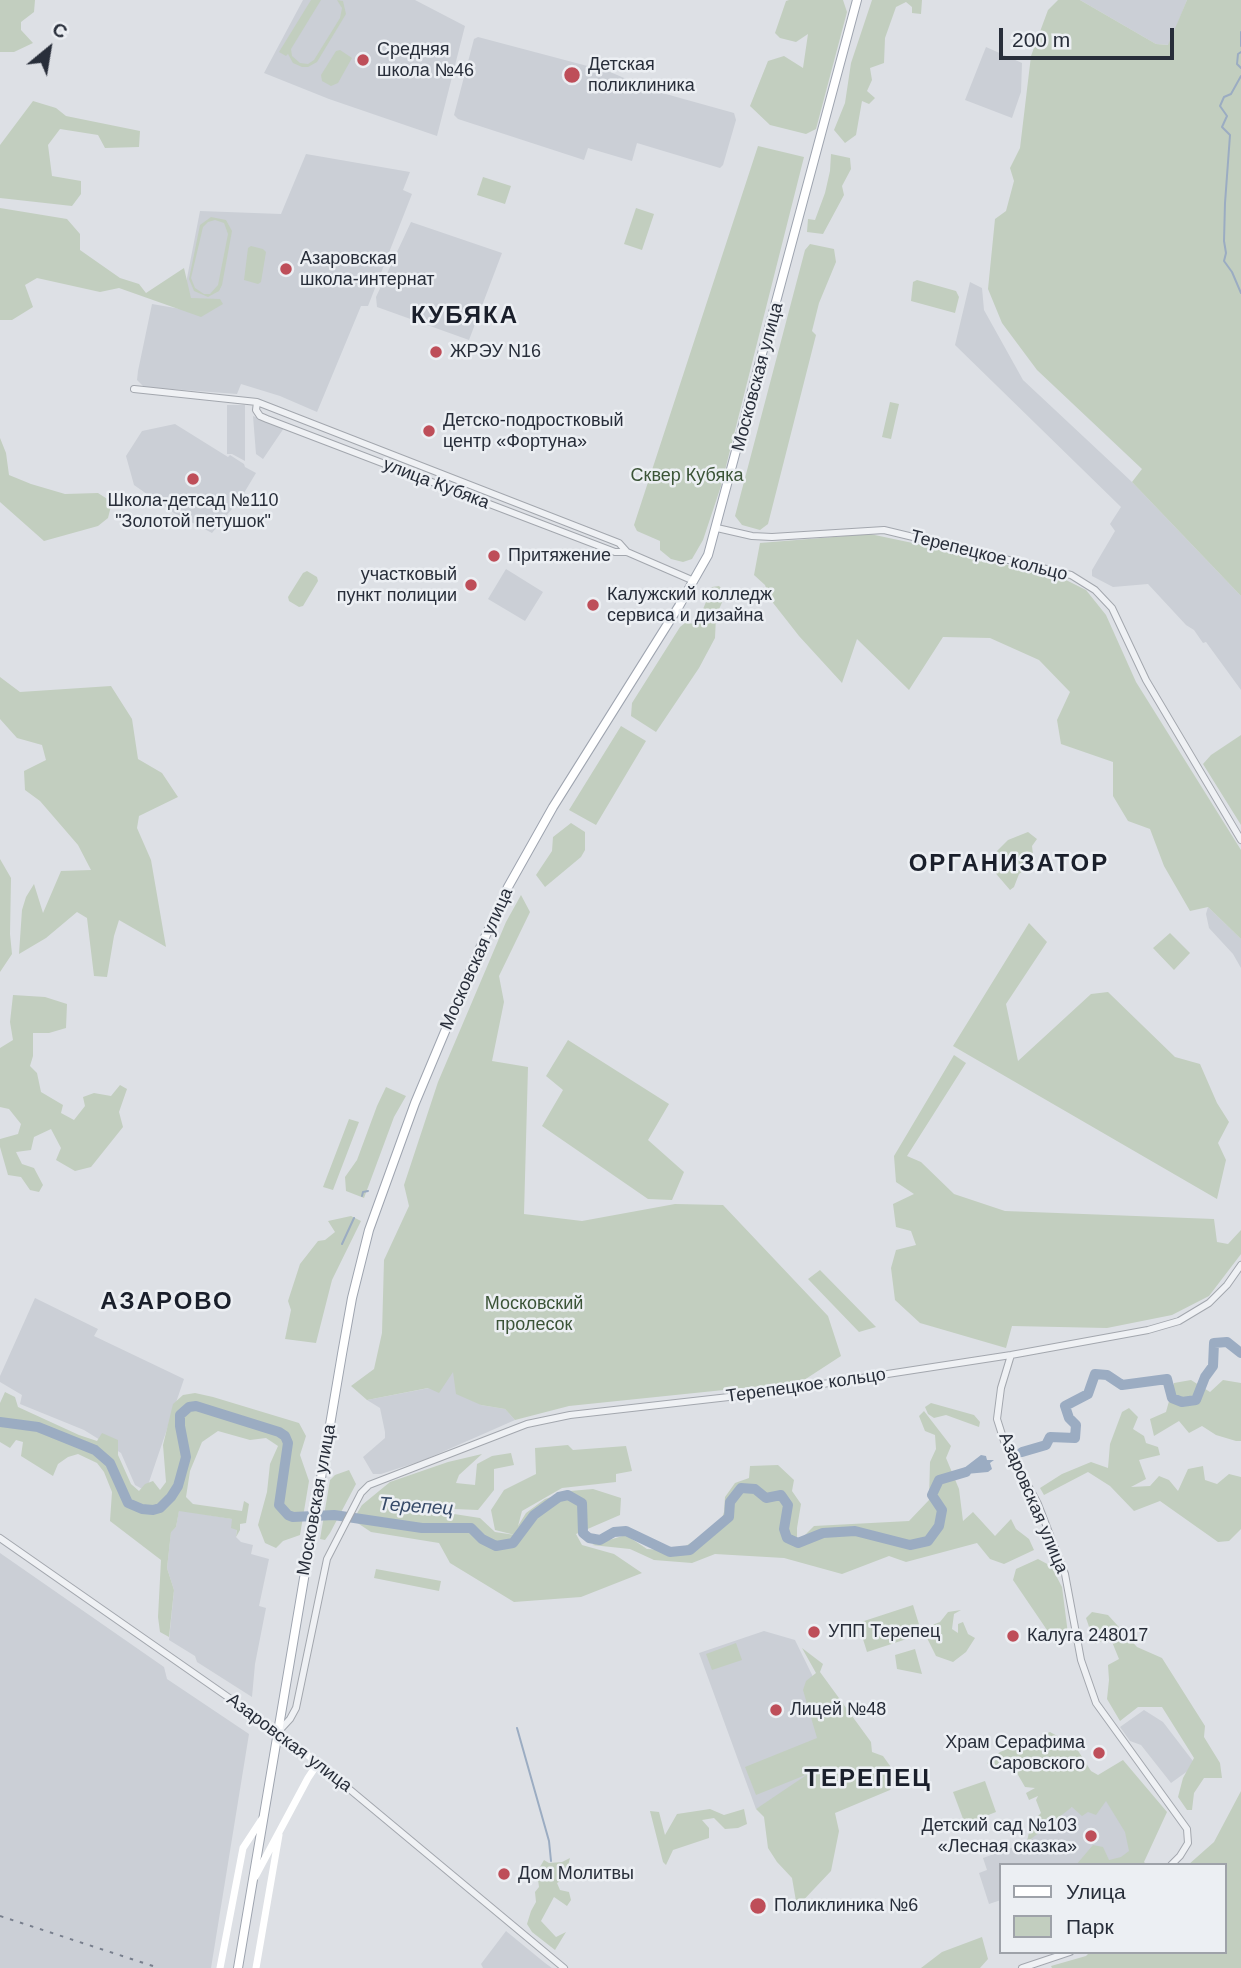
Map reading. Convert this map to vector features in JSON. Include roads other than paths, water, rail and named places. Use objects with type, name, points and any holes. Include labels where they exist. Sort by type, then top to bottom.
[{"type":"main road","name":"Московская улица","points":[[237,1968],[352,1298],[369,1230],[415,1104],[508,887],[552,807],[708,555],[857,0]]},
{"type":"main road","name":"Азаровская улица","points":[[278,1732],[318,1763]]},
{"type":"main road","points":[[253,1881],[280,1827],[318,1763]]},
{"type":"main road","points":[[220,1968],[242,1852],[264,1816]]},
{"type":"main road","points":[[256,1968],[280,1827]]},
{"type":"main road","points":[[242,1852],[258,1854]]},
{"type":"main road","points":[[261,1866],[272,1869]]},
{"type":"street","name":"улица Кубяка","points":[[134,388],[257,402],[619,543],[627,552]]},
{"type":"street","name":"улица Кубяка","points":[[257,402],[256,410],[260,416],[267,419],[615,552],[627,552],[694,581]]},
{"type":"street","name":"Терепецкое кольцо","points":[[717,528],[752,536],[772,537],[884,530],[1071,575],[1095,590],[1112,608],[1146,680],[1241,839]]},
{"type":"street","name":"Терепецкое кольцо","points":[[278,1732],[296,1708],[327,1559],[361,1493],[369,1485],[487,1438],[570,1415],[764,1393],[1011,1355],[1148,1330],[1179,1321],[1209,1303],[1227,1285],[1241,1265]]},
{"type":"street","name":"Азаровская улица","points":[[1011,1355],[1001,1388],[998,1419],[1004,1441],[1038,1504],[1065,1574],[1081,1660],[1096,1703],[1187,1829],[1188,1843],[1173,1863]]},
{"type":"street","name":"Азаровская улица","points":[[0,1538],[278,1732]]},
{"type":"street","name":"Азаровская улица","points":[[318,1763],[564,1968]]},
{"type":"street","points":[[1021,1968],[1064,1954]]},
{"type":"water","points":[[981,1455],[986,1456],[987,1460],[994,1460],[990,1463],[992,1469],[988,1472],[955,1475]]},
{"type":"waterway","points":[[1241,32],[1241,46]]},
{"type":"waterway","points":[[1241,52],[1238,54],[1237,64],[1241,68]]},
{"type":"waterway","points":[[1241,76],[1231,94],[1224,97],[1220,106],[1227,116],[1222,127],[1230,135],[1224,261],[1241,293]]},
{"type":"waterway","points":[[362,1196],[363,1192],[368,1191]]},
{"type":"waterway","points":[[342,1244],[354,1218]]},
{"type":"waterway","name":"Терепец","points":[[1022,1452],[1046,1445],[1050,1437],[1075,1438],[1076,1425],[1069,1418],[1065,1406],[1088,1394],[1095,1374],[1107,1375],[1122,1385],[1167,1379],[1172,1398],[1182,1402],[1196,1400],[1205,1377],[1213,1366],[1214,1343],[1227,1342],[1241,1353]]},
{"type":"waterway","name":"Терепец","points":[[0,1422],[38,1427],[95,1450],[110,1463],[128,1503],[153,1510],[160,1508],[178,1486],[186,1457],[180,1415],[189,1407],[196,1406],[285,1436],[288,1443],[279,1505],[288,1515],[334,1515],[422,1528],[471,1528],[482,1539],[496,1546],[513,1543],[534,1515],[559,1497],[568,1495],[582,1503],[583,1533],[589,1538],[600,1540],[614,1532],[626,1531],[670,1552],[690,1550],[729,1517],[730,1502],[741,1488],[755,1489],[766,1498],[781,1495],[788,1505],[784,1529],[787,1538],[798,1543],[823,1533],[855,1531],[910,1545],[928,1541],[939,1526],[942,1510],[932,1495],[939,1480],[966,1472]]},
{"type":"waterway","points":[[517,1728],[549,1841],[551,1861]]},
{"type":"railway","points":[[0,1916],[159,1968]]},
{"type":"place","name":"Средняя школа №46","points":[[363,60]]},
{"type":"place","name":"Детская поликлиника","points":[[572,75]]},
{"type":"place","name":"Азаровская школа-интернат","points":[[286,269]]},
{"type":"place","name":"ЖРЭУ N16","points":[[436,352]]},
{"type":"place","name":"Детско-подростковый центр «Фортуна»","points":[[429,431]]},
{"type":"place","name":"Школа-детсад №110 \"Золотой петушок\"","points":[[193,479]]},
{"type":"place","name":"Притяжение","points":[[494,556]]},
{"type":"place","name":"участковый пункт полиции","points":[[471,585]]},
{"type":"place","name":"Калужский колледж сервиса и дизайна","points":[[593,605]]},
{"type":"place","name":"УПП Терепец","points":[[814,1632]]},
{"type":"place","name":"Калуга 248017","points":[[1013,1636]]},
{"type":"place","name":"Лицей №48","points":[[776,1710]]},
{"type":"place","name":"Храм Серафима Саровского","points":[[1099,1753]]},
{"type":"place","name":"Детский сад №103 «Лесная сказка»","points":[[1091,1836]]},
{"type":"place","name":"Дом Молитвы","points":[[504,1874]]},
{"type":"place","name":"Поликлиника №6","points":[[758,1906]]},
{"type":"district","name":"КУБЯКА","points":[[465,316]]},
{"type":"district","name":"ОРГАНИЗАТОР","points":[[1009,864]]},
{"type":"district","name":"АЗАРОВО","points":[[167,1302]]},
{"type":"district","name":"ТЕРЕПЕЦ","points":[[868,1779]]},
{"type":"park label","name":"Сквер Кубяка","points":[[687,476]]},
{"type":"park label","name":"Московский пролесок","points":[[534,1314]]}]
